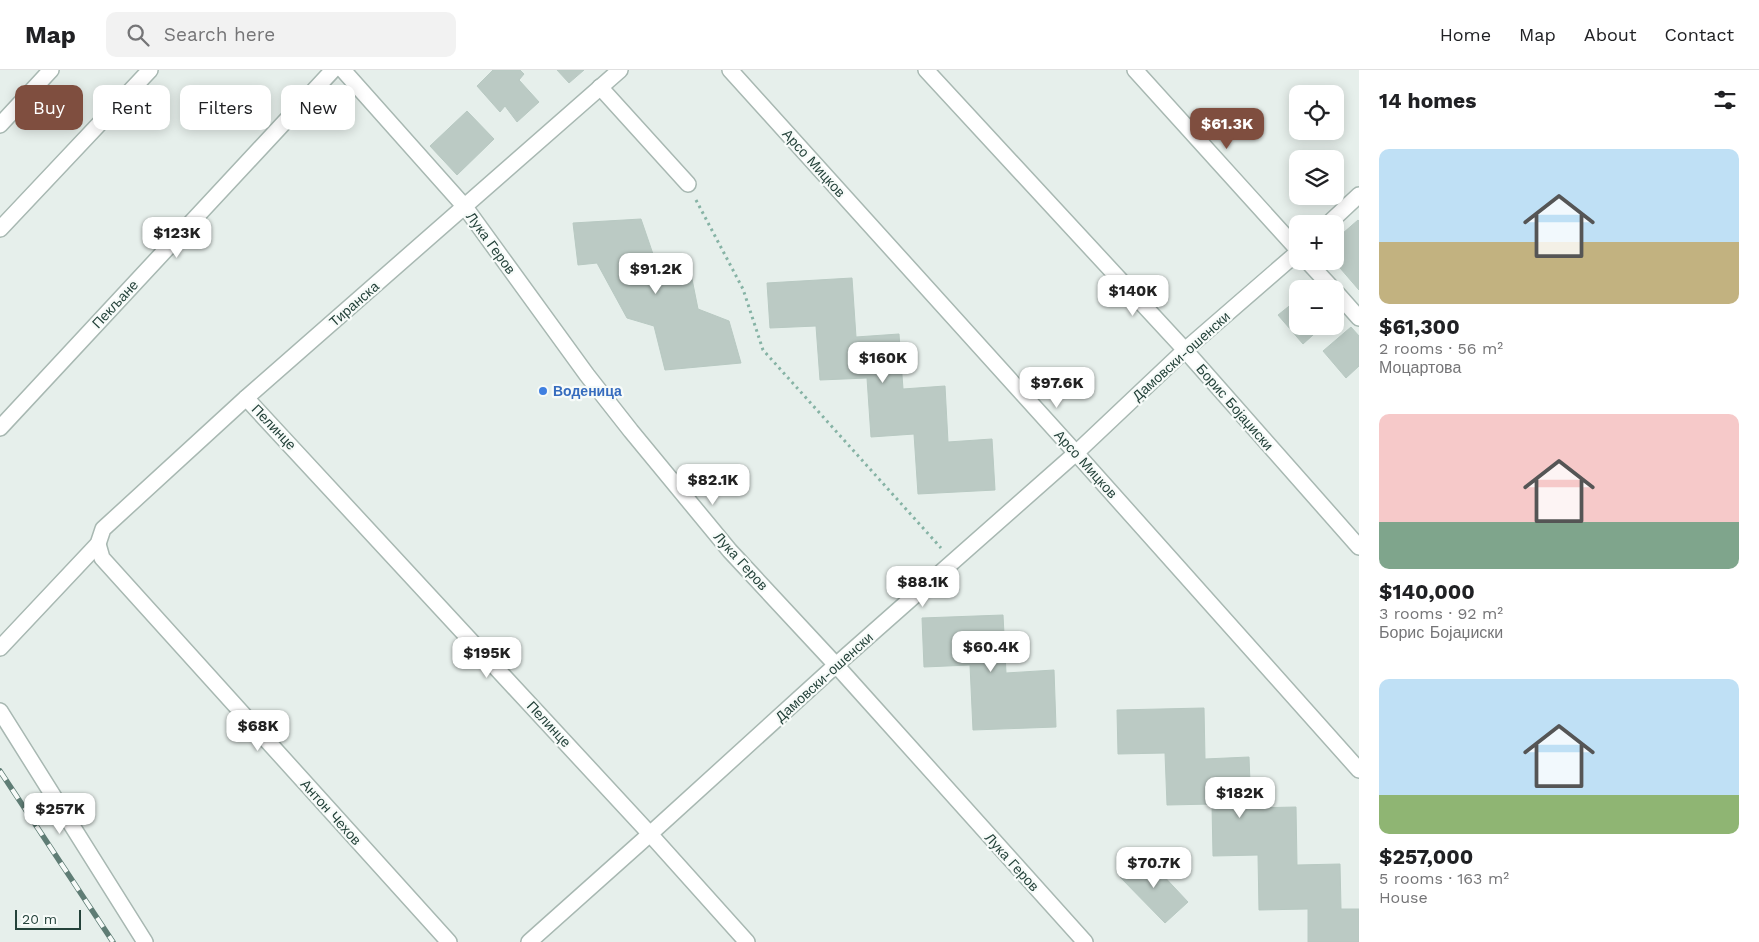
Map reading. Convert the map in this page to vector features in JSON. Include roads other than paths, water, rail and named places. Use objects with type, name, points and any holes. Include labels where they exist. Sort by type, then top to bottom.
[{"type":"street","points":[[0,125],[50,70]]},
{"type":"street","points":[[0,229],[150,70]]},
{"type":"street","name":"Пекљане","points":[[0,428],[333,70]]},
{"type":"street","name":"Лука Геров","points":[[343,70],[465,207],[586,375],[730,551],[836,665],[1084,942]]},
{"type":"street","name":"Тиранска","points":[[0,648],[98,544],[103,529],[246,398],[620,70]]},
{"type":"street","name":"Арсо Мицков","points":[[730,70],[1359,770]]},
{"type":"street","name":"Борис Бојаџиски","points":[[926,70],[1185,350],[1359,547]]},
{"type":"street","points":[[1135,70],[1289,241]]},
{"type":"street","points":[[600,87],[688,184]]},
{"type":"street","points":[[1338,215],[1359,195]]},
{"type":"street","name":"Дамовски-ошенски","points":[[529,942],[836,665],[1076,453],[1185,350],[1289,259]]},
{"type":"street","points":[[1316,270],[1325,280]]},
{"type":"street","points":[[1344,301],[1359,318]]},
{"type":"street","name":"Пелинце","points":[[246,398],[650,834],[747,942]]},
{"type":"street","name":"Антон Чехов","points":[[98,544],[102,558],[449,942]]},
{"type":"street","points":[[0,711],[145,942]]},
{"type":"railway","points":[[0,771],[113,942]]},
{"type":"place","name":"Воденица","points":[[543,391]]}]
